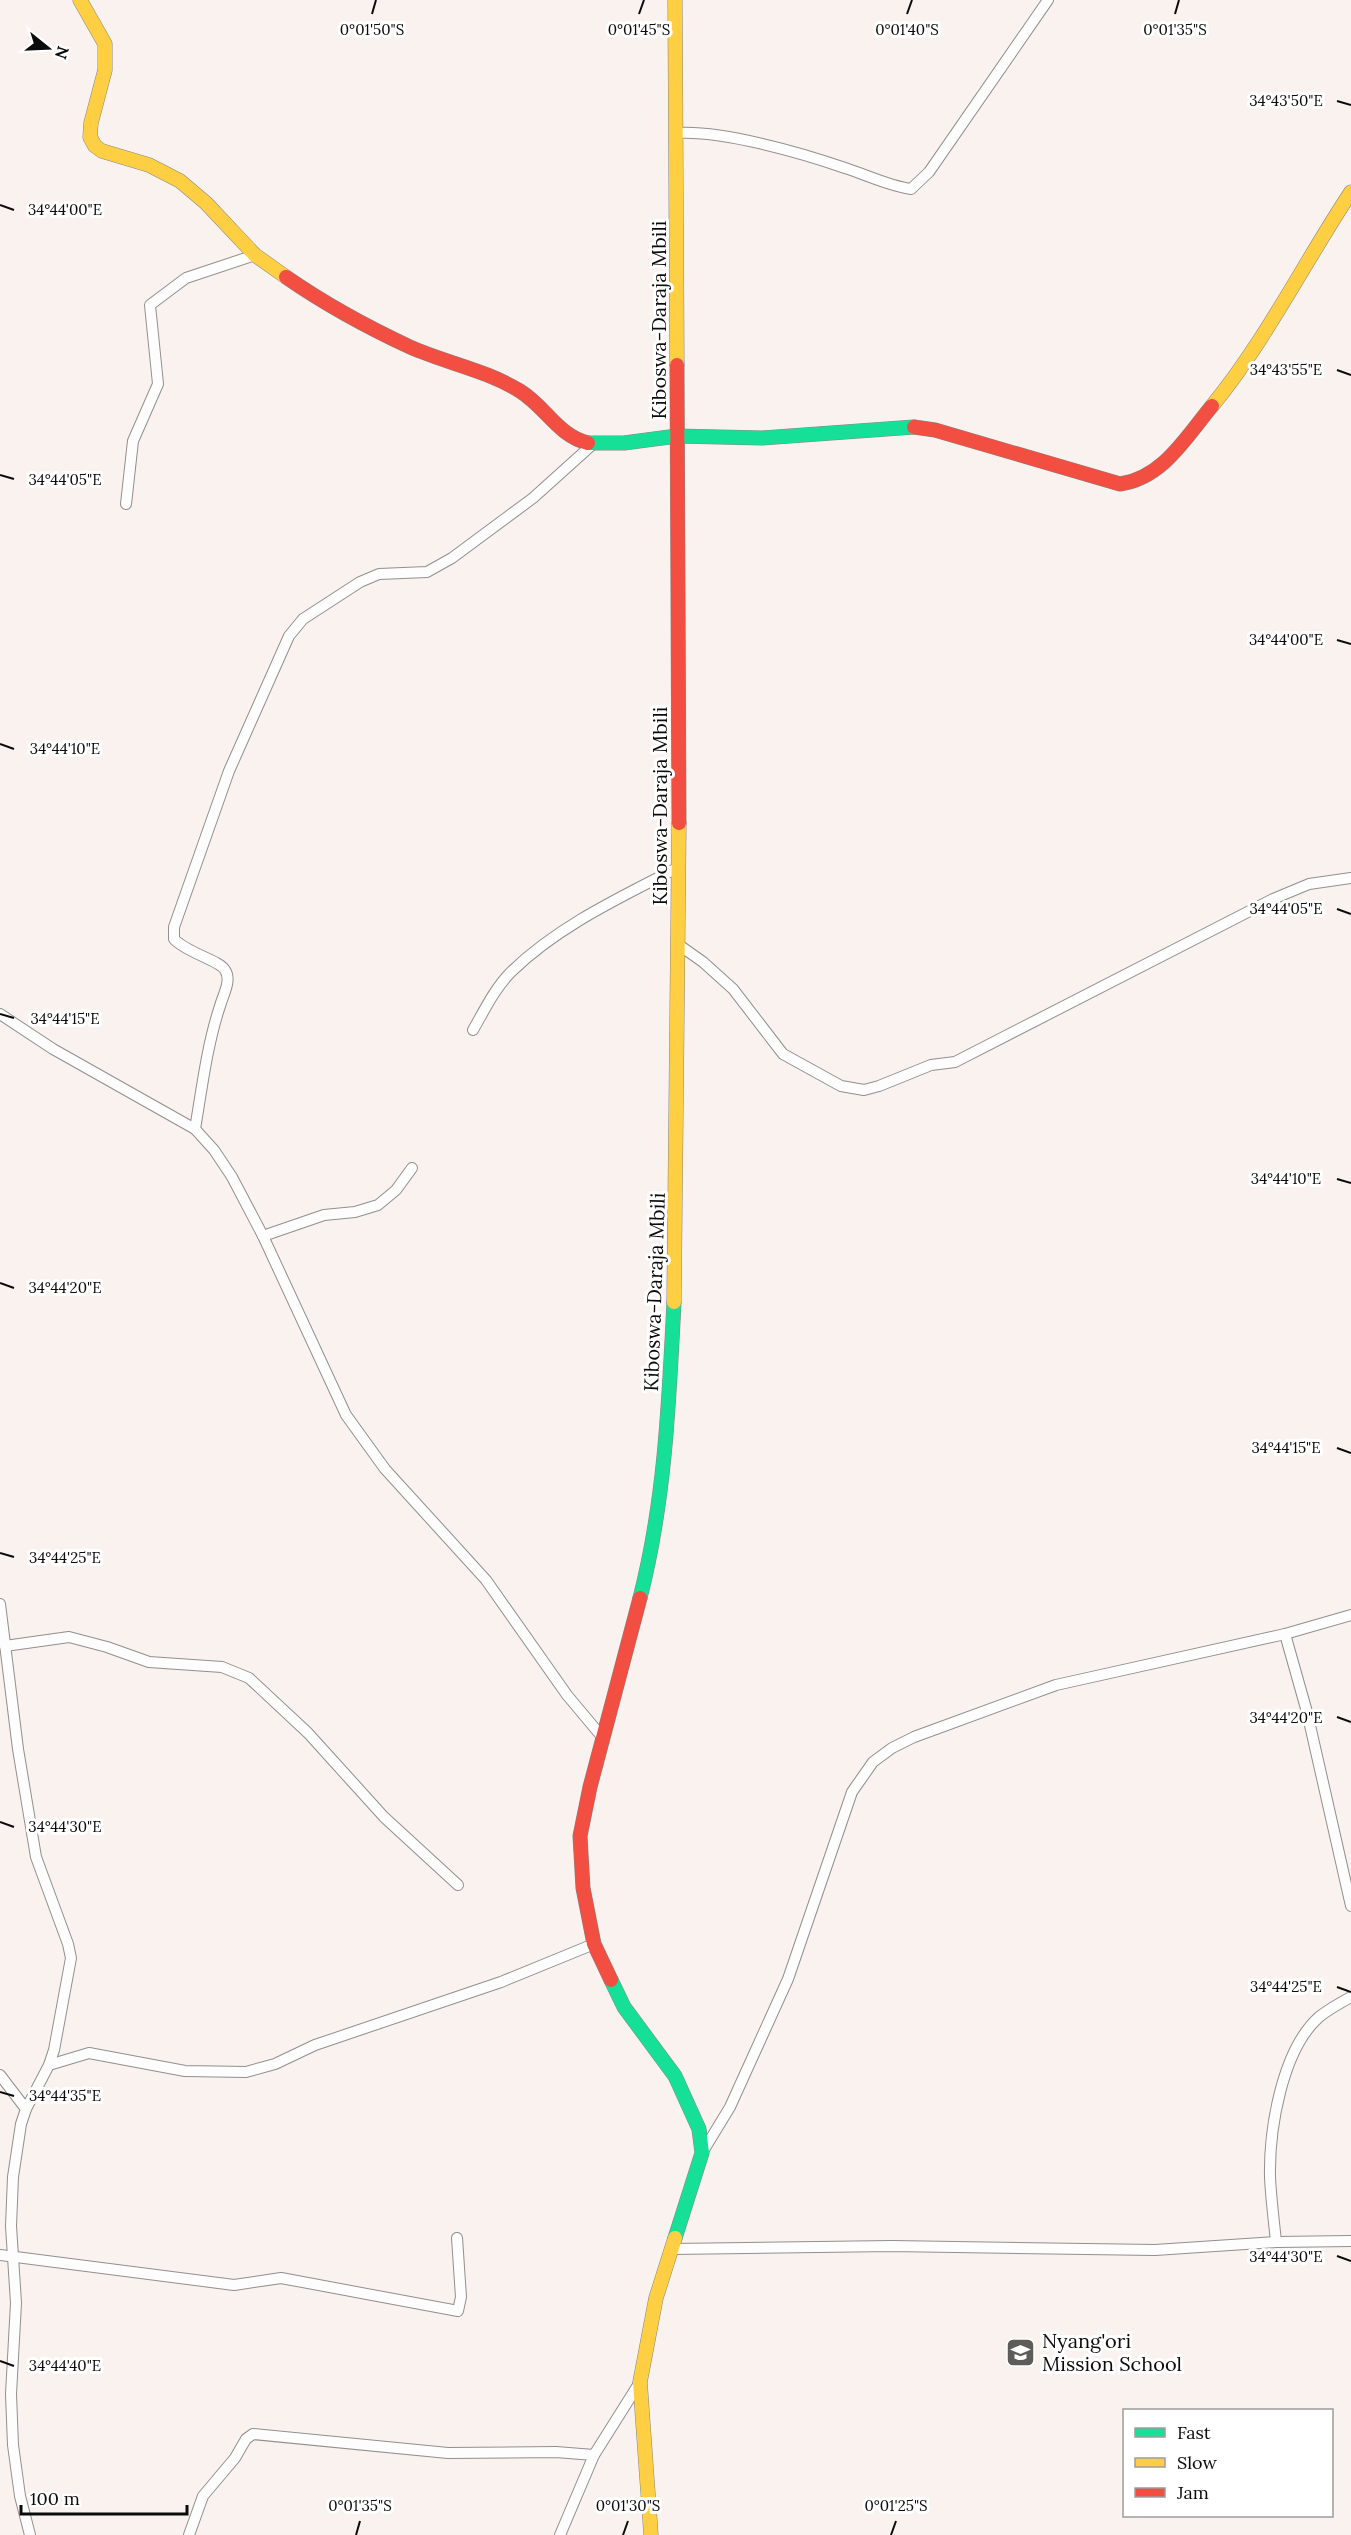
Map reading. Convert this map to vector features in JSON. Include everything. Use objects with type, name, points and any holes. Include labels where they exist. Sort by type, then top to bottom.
[{"type":"main road","points":[[80,0],[92,17],[105,44],[105,70],[91,123],[90,136],[95,146],[102,151],[149,165],[180,181],[206,203],[255,255],[316,298],[411,347],[482,372],[522,392],[568,435],[579,441],[593,444],[677,436],[762,438],[907,426],[935,430],[1120,484],[1135,482],[1162,467],[1242,369],[1315,246],[1351,192]]},
{"type":"main road","name":"Kiboswa-Daraja Mbili","points":[[651,2535],[639,2382],[656,2298],[702,2153],[699,2129],[675,2076],[624,2007],[594,1944],[583,1888],[580,1836],[648,1567],[661,1492],[668,1423],[676,1249],[679,945],[675,0]]},
{"type":"street","points":[[677,134],[695,132],[718,136],[822,160],[912,189],[929,172],[1048,0]]},
{"type":"street","points":[[126,504],[133,441],[158,384],[150,305],[186,278],[255,255]]},
{"type":"street","points":[[195,1129],[215,1021],[227,983],[227,974],[224,967],[181,947],[174,939],[174,927],[229,771],[289,636],[303,620],[360,582],[379,574],[427,572],[452,558],[533,498],[593,444]]},
{"type":"street","points":[[473,1030],[509,974],[544,945],[600,908],[679,867]]},
{"type":"street","points":[[679,945],[703,962],[733,989],[787,1057],[841,1086],[864,1090],[931,1065],[955,1062],[1273,899],[1308,885],[1351,878]]},
{"type":"street","points":[[0,1014],[53,1049],[195,1129],[214,1149],[232,1177],[262,1236],[324,1371],[352,1423],[385,1469],[486,1580],[567,1695],[603,1738]]},
{"type":"street","points":[[262,1236],[324,1215],[355,1212],[378,1205],[396,1190],[412,1168]]},
{"type":"street","points":[[0,1604],[18,1749],[36,1857],[68,1944],[70,1958],[49,2065],[26,2109],[21,2124],[13,2177],[11,2226],[16,2303],[11,2394],[13,2445],[20,2496],[30,2535]]},
{"type":"street","points":[[702,2153],[730,2107],[788,1979],[852,1792],[873,1762],[892,1748],[914,1737],[1056,1685],[1285,1634],[1351,1615]]},
{"type":"street","points":[[1285,1634],[1307,1712],[1351,1906]]},
{"type":"street","points":[[5,1646],[69,1637],[107,1647],[148,1662],[222,1667],[249,1678],[308,1733],[384,1817],[458,1885]]},
{"type":"street","points":[[49,2065],[89,2054],[185,2071],[246,2072],[275,2064],[315,2044],[501,1982],[594,1944]]},
{"type":"street","points":[[1276,2242],[1270,2176],[1273,2135],[1283,2081],[1299,2045],[1319,2017],[1351,1997]]},
{"type":"street","points":[[0,2075],[26,2109]]},
{"type":"street","points":[[0,2255],[234,2285],[281,2278],[458,2311],[461,2297],[457,2238]]},
{"type":"street","points":[[672,2249],[892,2246],[1155,2250],[1276,2242],[1351,2241]]},
{"type":"street","points":[[560,2535],[594,2455],[639,2382]]},
{"type":"street","points":[[189,2535],[203,2496],[235,2458],[246,2439],[254,2434],[448,2453],[546,2452],[594,2455]]},
{"type":"traffic: fast","points":[[588,443],[624,443],[677,436],[762,438],[914,427]]},
{"type":"traffic: fast","points":[[640,1598],[655,1525],[665,1451],[674,1302]]},
{"type":"traffic: fast","points":[[611,1980],[624,2007],[675,2076],[699,2129],[702,2153],[675,2238]]},
{"type":"traffic: slow","points":[[80,0],[105,44],[105,70],[91,123],[90,137],[95,146],[102,151],[149,165],[180,181],[206,203],[255,255],[286,277]]},
{"type":"traffic: slow","points":[[675,0],[677,365]]},
{"type":"traffic: slow","points":[[1212,406],[1250,355],[1351,192]]},
{"type":"traffic: slow","points":[[674,1302],[679,823]]},
{"type":"traffic: slow","points":[[651,2535],[640,2382],[656,2298],[675,2238]]},
{"type":"traffic: jam","points":[[286,277],[331,306],[394,339],[424,353],[480,372],[520,391],[560,428],[588,443]]},
{"type":"traffic: jam","points":[[677,365],[679,823]]},
{"type":"traffic: jam","points":[[914,427],[935,430],[1120,484],[1149,474],[1161,465],[1183,443],[1212,406]]},
{"type":"traffic: jam","points":[[611,1980],[594,1944],[583,1888],[580,1836],[590,1787],[640,1598]]},
{"type":"place","name":"Nyang'ori Mission School","points":[[1021,2352]]}]
